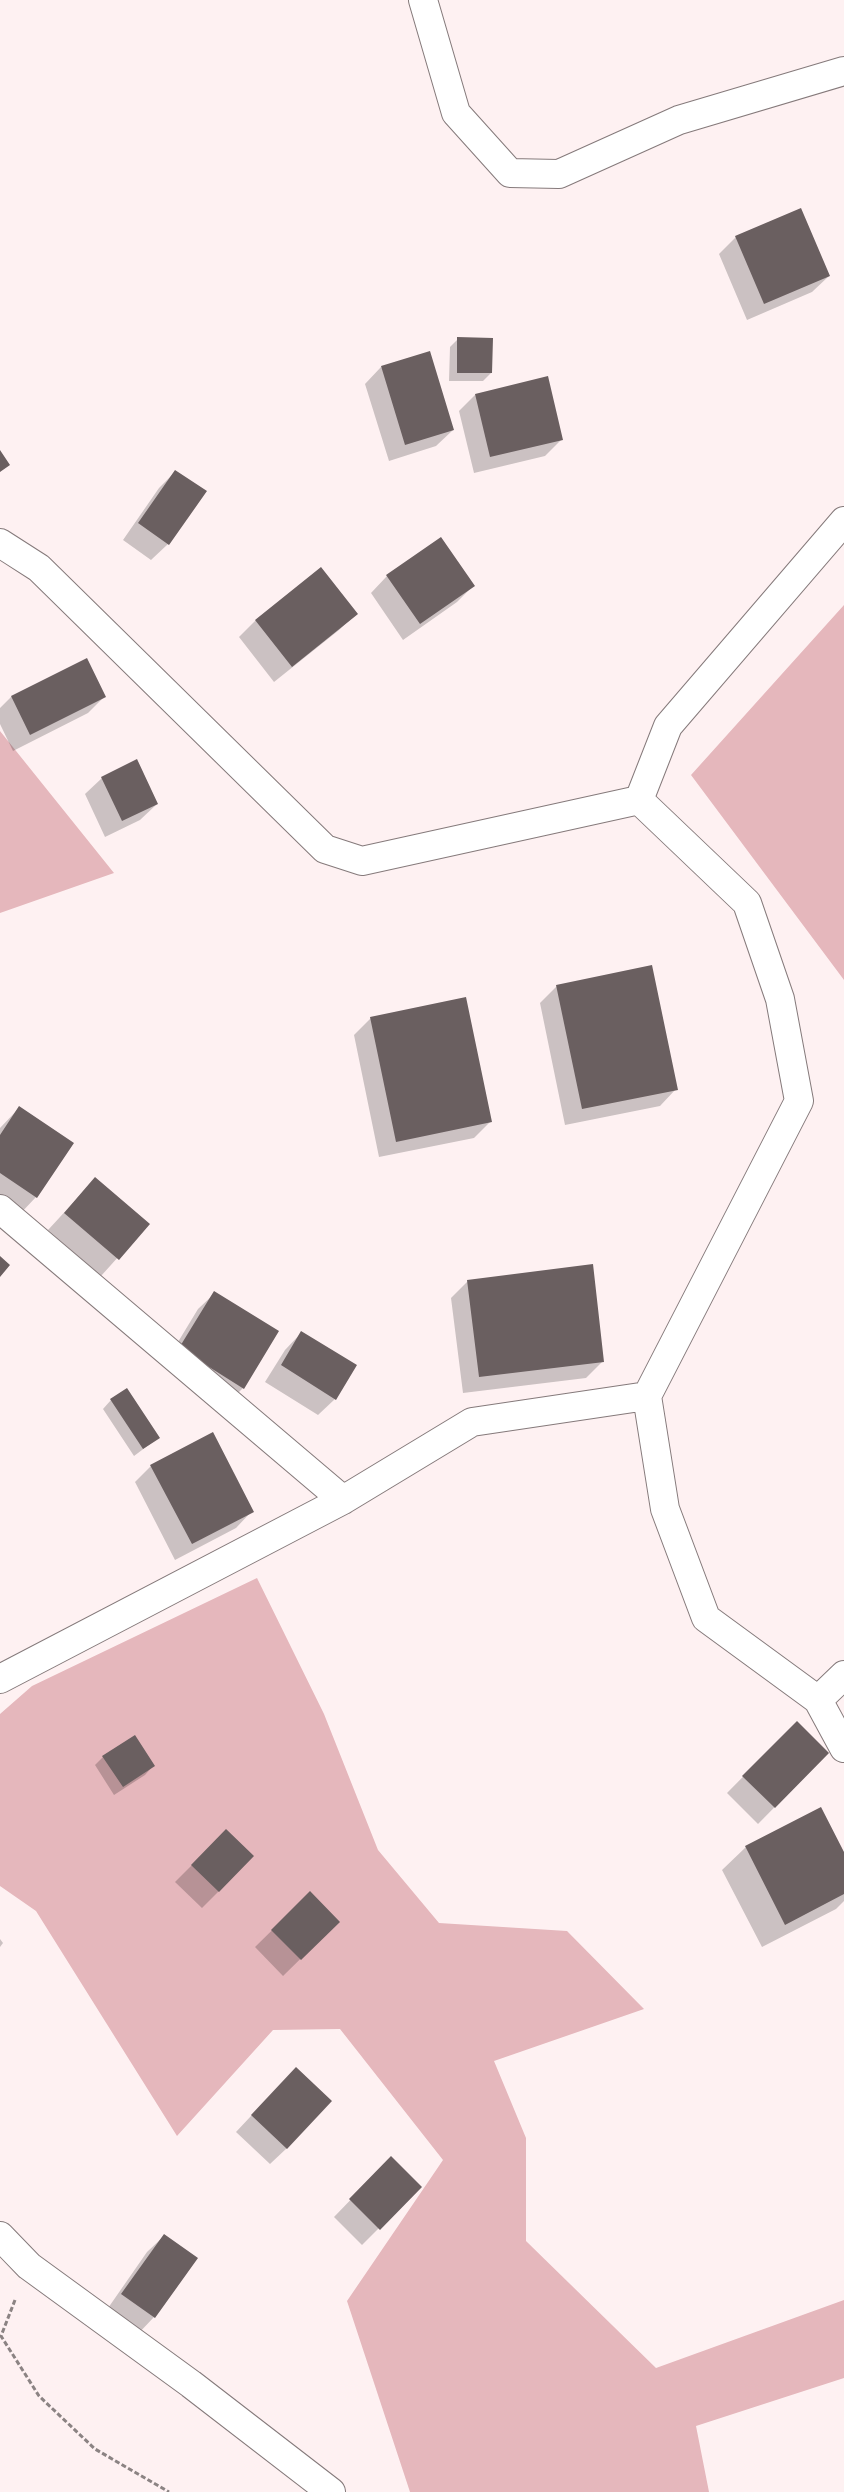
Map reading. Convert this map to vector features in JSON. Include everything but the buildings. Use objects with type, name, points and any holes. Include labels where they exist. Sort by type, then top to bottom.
[{"type":"street","points":[[423,0],[456,113],[510,173],[559,174],[679,120],[844,71]]},
{"type":"street","points":[[639,800],[668,726],[844,520]]},
{"type":"street","points":[[0,543],[39,568],[325,849],[362,861],[639,800]]},
{"type":"street","points":[[639,800],[748,903],[780,999],[799,1101],[647,1396],[665,1509],[706,1618],[818,1700],[844,1748]]},
{"type":"street","points":[[0,1209],[343,1500]]},
{"type":"street","points":[[0,1678],[343,1500],[472,1422],[647,1396]]},
{"type":"street","points":[[818,1700],[844,1675]]},
{"type":"street","points":[[0,2236],[29,2266],[191,2384],[332,2492]]},
{"type":"path","points":[[29,2266],[1,2336],[39,2396],[95,2449],[169,2492]]},
{"type":"shaded area","points":[[844,605],[844,980],[691,775]]},
{"type":"shaded area","points":[[0,731],[114,873],[0,913]]},
{"type":"shaded area","points":[[257,1578],[324,1714],[378,1850],[439,1923],[567,1931],[644,2009],[494,2061],[526,2138],[526,2241],[656,2368],[844,2300],[844,2378],[696,2426],[709,2492],[410,2492],[347,2301],[443,2160],[340,2029],[273,2030],[177,2136],[36,1911],[0,1886],[0,1714],[32,1686]]}]
